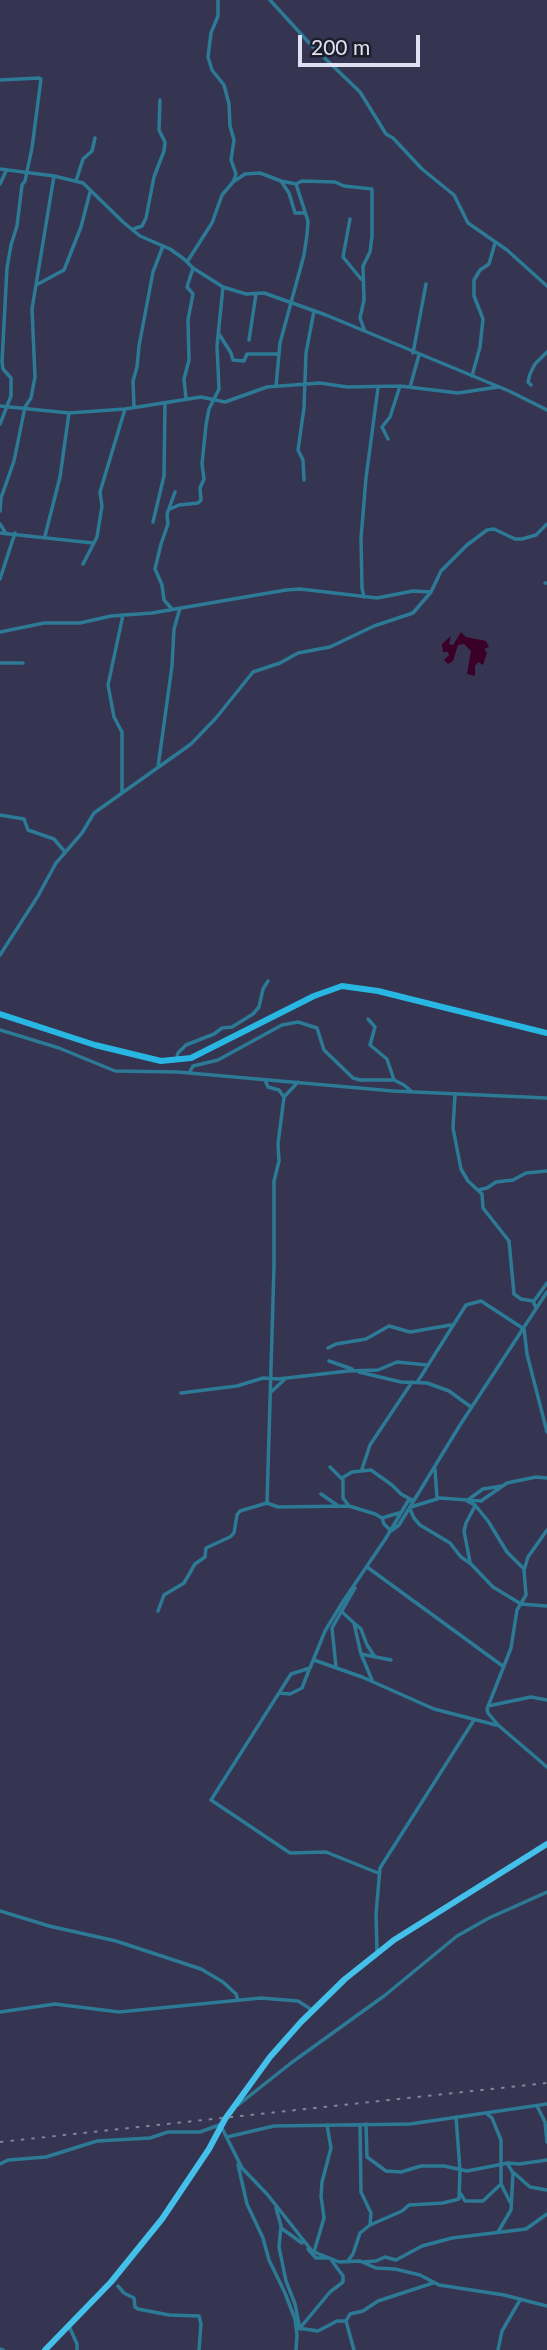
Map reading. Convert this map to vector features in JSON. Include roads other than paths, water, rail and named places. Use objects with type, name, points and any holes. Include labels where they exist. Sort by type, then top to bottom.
[{"type":"highway","points":[[45,2350],[111,2282],[162,2219],[231,2111],[270,2057],[312,2011],[345,1979],[394,1940],[547,1844]]},
{"type":"main road","points":[[0,1014],[117,1051],[151,1060],[175,1061],[201,1054],[314,996],[342,986],[378,991],[547,1033]]},
{"type":"street","points":[[218,0],[218,16],[209,42],[208,57],[212,70],[224,85],[229,104],[234,140],[231,160],[236,174],[233,182]]},
{"type":"street","points":[[270,0],[311,45],[360,92],[386,134],[453,194],[468,223],[508,250],[547,286]]},
{"type":"street","points":[[0,80],[41,79],[32,148],[22,185],[5,289],[2,362],[3,369],[11,378],[11,396],[0,424]]},
{"type":"street","points":[[133,229],[142,226],[146,218],[154,177],[164,150],[164,139],[159,130],[160,100]]},
{"type":"street","points":[[76,181],[83,159],[92,151],[95,138]]},
{"type":"street","points":[[0,169],[83,183],[141,236],[163,246],[223,287],[246,294],[264,293],[365,331],[547,410]]},
{"type":"street","points":[[0,184],[6,171]]},
{"type":"street","points":[[187,262],[212,223],[222,195],[233,182],[245,174],[253,172],[296,184],[302,181],[328,182],[372,189],[372,236],[370,252],[363,265],[364,300],[359,318],[365,331]]},
{"type":"street","points":[[0,511],[1,498],[20,439],[25,407],[31,398],[35,377],[32,312],[54,176]]},
{"type":"street","points":[[281,181],[289,193],[295,214],[304,213]]},
{"type":"street","points":[[276,386],[278,354],[306,244],[308,221],[296,184]]},
{"type":"street","points":[[38,284],[64,270],[81,227],[90,192]]},
{"type":"street","points":[[350,219],[343,257],[362,281]]},
{"type":"street","points":[[471,376],[480,347],[483,319],[474,296],[474,280],[480,270],[489,264],[495,243]]},
{"type":"street","points":[[134,407],[133,381],[139,346],[153,272],[163,246]]},
{"type":"street","points":[[186,398],[184,379],[189,360],[188,320],[193,294],[187,287],[193,268]]},
{"type":"street","points":[[412,353],[426,284]]},
{"type":"street","points":[[170,509],[176,505],[198,503],[201,500],[206,425],[209,409],[219,389],[217,357],[223,287]]},
{"type":"street","points":[[249,340],[256,293]]},
{"type":"street","points":[[304,480],[303,460],[298,450],[304,408],[307,342],[314,312]]},
{"type":"street","points":[[218,333],[233,360],[244,361],[247,354],[278,354]]},
{"type":"street","points":[[531,385],[528,382],[530,374],[535,364],[547,352]]},
{"type":"street","points":[[410,387],[419,355]]},
{"type":"street","points":[[0,406],[69,412],[125,409],[186,398],[230,401],[251,391],[320,383],[347,387],[400,386],[457,393],[500,388]]},
{"type":"street","points":[[388,439],[382,427],[390,417],[400,386]]},
{"type":"street","points":[[364,597],[361,538],[378,387]]},
{"type":"street","points":[[153,522],[164,476],[165,403]]},
{"type":"street","points":[[83,564],[93,543],[102,512],[100,492],[125,409]]},
{"type":"street","points":[[45,536],[60,477],[69,412]]},
{"type":"street","points":[[172,609],[164,600],[162,585],[155,569],[175,492]]},
{"type":"street","points":[[0,524],[3,533],[93,543]]},
{"type":"street","points":[[0,955],[65,852],[82,833],[94,813],[197,739],[255,670],[274,666],[301,652],[333,646],[374,626],[413,613],[432,592],[441,571],[467,545],[487,530],[494,529],[515,539],[522,539],[536,535],[547,524]]},
{"type":"street","points":[[0,579],[15,533]]},
{"type":"street","points":[[0,632],[44,624],[80,623],[293,590],[386,598],[413,591],[432,592]]},
{"type":"street","points":[[158,767],[172,666],[174,629],[180,608]]},
{"type":"street","points":[[122,793],[122,732],[115,720],[108,685],[123,615]]},
{"type":"street","points":[[0,663],[23,663]]},
{"type":"street","points":[[0,815],[22,818],[28,830],[54,839],[65,852]]},
{"type":"street","points":[[175,1061],[186,1045],[222,1028],[234,1026],[253,1014],[258,1007],[262,989],[268,981]]},
{"type":"street","points":[[368,1019],[375,1027],[370,1045],[387,1059],[394,1080]]},
{"type":"street","points":[[189,1073],[192,1066],[218,1060],[282,1026],[298,1022],[317,1028],[324,1050],[354,1078],[394,1080],[412,1092]]},
{"type":"street","points":[[0,1030],[60,1048],[109,1070],[189,1073],[455,1095],[547,1098]]},
{"type":"street","points":[[265,1080],[268,1087],[279,1090],[284,1097]]},
{"type":"street","points":[[267,1503],[274,1181],[279,1161],[278,1144],[284,1097],[298,1082]]},
{"type":"street","points":[[455,1095],[453,1128],[460,1164],[468,1181],[483,1196],[483,1208],[509,1241],[514,1294],[534,1302]]},
{"type":"street","points":[[478,1190],[496,1182],[513,1180],[526,1173],[547,1171]]},
{"type":"street","points":[[536,1310],[534,1302],[547,1283]]},
{"type":"street","points":[[279,1693],[290,1694],[298,1691],[306,1682],[325,1631],[391,1531],[397,1528],[403,1514],[471,1407],[547,1292]]},
{"type":"street","points":[[362,1469],[370,1445],[466,1305],[481,1301],[524,1329]]},
{"type":"street","points":[[328,1348],[336,1343],[366,1339],[389,1326],[410,1332],[453,1324]]},
{"type":"street","points":[[524,1329],[527,1354],[547,1432]]},
{"type":"street","points":[[329,1361],[394,1381],[415,1382],[449,1391],[471,1407]]},
{"type":"street","points":[[181,1393],[237,1386],[259,1378],[383,1369],[397,1362],[427,1365]]},
{"type":"street","points":[[383,1369],[394,1381]]},
{"type":"street","points":[[271,1392],[286,1378]]},
{"type":"street","points":[[435,1466],[437,1498]]},
{"type":"street","points":[[330,1467],[342,1478],[344,1498],[349,1506]]},
{"type":"street","points":[[342,1478],[362,1469],[371,1470],[401,1494],[413,1499]]},
{"type":"street","points":[[469,1499],[483,1489],[527,1478],[547,1478]]},
{"type":"street","points":[[462,1498],[476,1503],[486,1499],[502,1485]]},
{"type":"street","points":[[321,1494],[339,1506]]},
{"type":"street","points":[[158,1611],[164,1595],[184,1583],[195,1564],[205,1557],[206,1548],[234,1533],[238,1513],[267,1503],[278,1507],[349,1506],[382,1518],[403,1514],[437,1498],[469,1499],[476,1503],[507,1552],[524,1570]]},
{"type":"street","points":[[413,1499],[411,1508],[414,1518],[424,1529],[447,1540],[488,1583],[521,1604],[547,1606]]},
{"type":"street","points":[[471,1564],[464,1531],[476,1503]]},
{"type":"street","points":[[403,1514],[414,1518]]},
{"type":"street","points":[[382,1518],[391,1531]]},
{"type":"street","points":[[546,1763],[498,1725],[488,1713],[488,1706],[514,1635],[516,1615],[527,1592],[524,1570],[530,1553],[547,1530]]},
{"type":"street","points":[[367,1567],[504,1667]]},
{"type":"street","points":[[336,1667],[332,1628],[357,1581]]},
{"type":"street","points":[[341,1611],[361,1629],[374,1657]]},
{"type":"street","points":[[354,1623],[360,1654],[372,1681]]},
{"type":"street","points":[[360,1654],[391,1660]]},
{"type":"street","points":[[314,1660],[372,1681],[434,1709],[498,1725]]},
{"type":"street","points":[[309,1670],[291,1674],[211,1801],[290,1853],[326,1852],[378,1873]]},
{"type":"street","points":[[488,1706],[531,1697],[547,1700]]},
{"type":"street","points":[[377,1954],[378,1873],[474,1720]]},
{"type":"street","points":[[231,2111],[291,2063],[384,1996],[457,1936],[489,1918],[547,1892]]},
{"type":"street","points":[[0,1911],[41,1924],[116,1941],[201,1969],[223,1982],[236,1994],[237,2000]]},
{"type":"street","points":[[0,2012],[55,2004],[119,2012],[237,2000],[288,1999],[304,2004],[312,2011]]},
{"type":"street","points":[[227,2137],[274,2126],[415,2124],[547,2104]]},
{"type":"street","points":[[537,2106],[545,2122],[547,2141]]},
{"type":"street","points":[[485,2112],[492,2118],[501,2140],[501,2184],[510,2202]]},
{"type":"street","points":[[347,2262],[353,2254],[360,2233],[370,2225],[411,2204],[456,2201],[460,2192],[460,2170],[456,2117]]},
{"type":"street","points":[[314,2252],[324,2218],[322,2182],[331,2148],[327,2124]]},
{"type":"street","points":[[363,2124],[367,2157],[386,2171],[401,2172],[421,2166],[444,2166],[460,2170],[547,2160]]},
{"type":"street","points":[[363,2124],[361,2192],[371,2213],[370,2225]]},
{"type":"street","points":[[0,2164],[8,2160],[46,2157],[97,2141],[150,2138],[168,2132],[200,2132],[222,2125],[244,2171],[274,2203],[316,2258],[330,2258]]},
{"type":"street","points":[[237,2159],[247,2204],[298,2328]]},
{"type":"street","points":[[507,2163],[530,2187],[546,2189]]},
{"type":"street","points":[[496,2233],[511,2211],[512,2171]]},
{"type":"street","points":[[460,2192],[466,2201],[483,2201],[501,2184]]},
{"type":"street","points":[[274,2203],[281,2228],[279,2247],[298,2328],[296,2350]]},
{"type":"street","points":[[281,2228],[314,2252],[347,2262],[362,2262],[385,2257],[396,2260],[422,2246],[452,2238],[526,2229],[547,2214]]},
{"type":"street","points":[[298,2328],[330,2292],[343,2282],[343,2276],[330,2258]]},
{"type":"street","points":[[362,2262],[376,2268],[420,2275],[433,2283],[547,2306]]},
{"type":"street","points":[[354,2350],[346,2321],[350,2314],[363,2311],[378,2301],[433,2283]]},
{"type":"street","points":[[118,2286],[134,2298],[135,2307],[138,2309],[169,2315],[200,2316],[199,2350]]},
{"type":"street","points":[[498,2350],[502,2331],[520,2300]]},
{"type":"street","points":[[298,2328],[318,2331],[337,2321],[346,2321]]},
{"type":"street","points":[[69,2326],[77,2350]]},
{"type":"railway","points":[[0,2142],[547,2083]]}]
